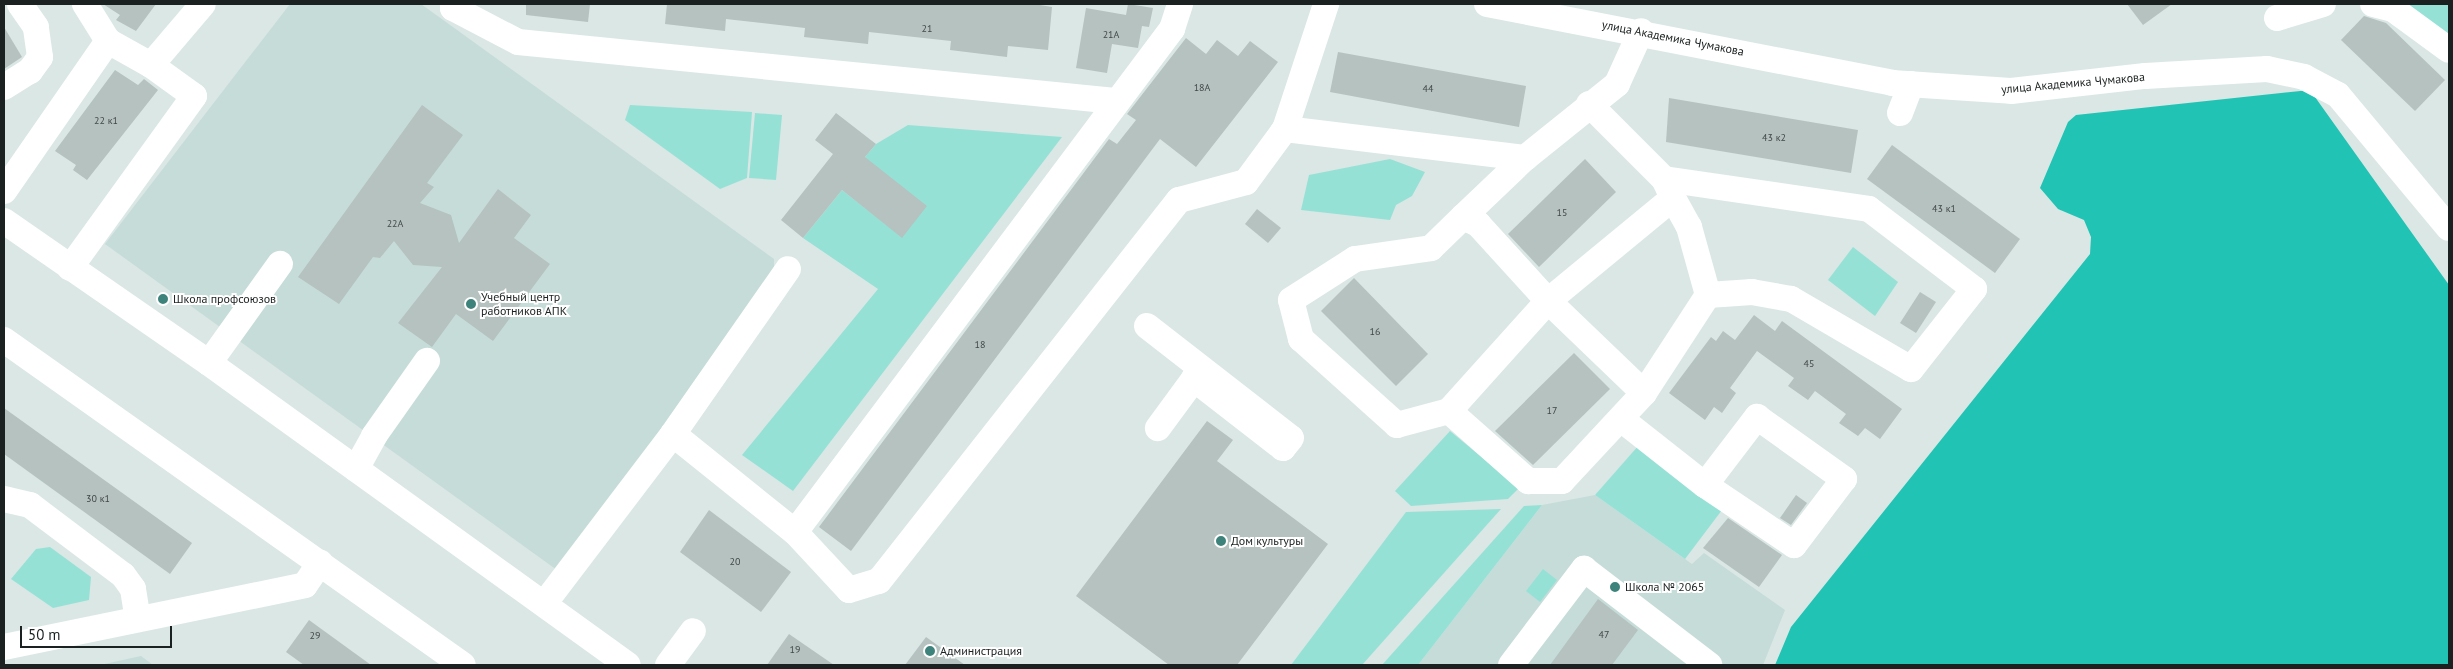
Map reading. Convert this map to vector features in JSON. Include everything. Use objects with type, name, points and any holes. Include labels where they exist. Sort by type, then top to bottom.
[{"type":"street","points":[[4,87],[30,71],[40,57],[36,27],[20,4]]},
{"type":"street","points":[[70,268],[194,96],[152,64],[108,41],[85,4]]},
{"type":"street","points":[[152,64],[203,4]]},
{"type":"street","points":[[453,4],[453,8],[518,42],[1115,101]]},
{"type":"street","points":[[795,532],[1115,101],[1172,29],[1180,4]]},
{"type":"street","points":[[673,434],[795,532],[849,590],[879,581],[1179,200],[1246,182],[1286,129],[1326,4]]},
{"type":"street","name":"улица Академика Чумакова","points":[[1487,4],[1641,31],[1911,84],[2011,91],[2145,76],[2267,69],[2304,77],[2338,95],[2449,228]]},
{"type":"street","points":[[2276,20],[2322,4]]},
{"type":"street","points":[[2373,4],[2393,9],[2449,50]]},
{"type":"street","points":[[1641,31],[1617,84],[1525,158],[1430,248],[1355,259],[1291,300],[1301,339],[1397,425],[1449,412],[1548,301],[1668,188],[1869,209],[1974,290],[1911,369],[1791,299],[1752,292],[1708,295]]},
{"type":"street","points":[[4,191],[108,41]]},
{"type":"street","points":[[1900,113],[1911,84]]},
{"type":"street","points":[[1449,412],[1528,481],[1562,481],[1644,393],[1708,295],[1688,227],[1668,188],[1590,104]]},
{"type":"street","points":[[1286,129],[1525,158]]},
{"type":"street","points":[[1462,218],[1478,224],[1548,301],[1644,393]]},
{"type":"street","points":[[4,221],[210,363],[628,665]]},
{"type":"street","points":[[210,363],[280,264]]},
{"type":"street","points":[[544,604],[673,434],[788,269]]},
{"type":"street","points":[[1147,326],[1291,438],[1283,448],[1194,380],[1158,428]]},
{"type":"street","points":[[4,340],[464,665]]},
{"type":"street","points":[[356,469],[374,436],[427,361]]},
{"type":"street","points":[[1621,419],[1705,486],[1794,545],[1844,479],[1757,417],[1705,486]]},
{"type":"street","points":[[4,499],[30,505],[123,575],[133,589],[138,619]]},
{"type":"street","points":[[4,647],[305,585],[320,563]]},
{"type":"street","points":[[1511,665],[1584,569],[1709,665]]},
{"type":"street","points":[[668,665],[693,631]]},
{"type":"shaded area","name":"Учебный центр работников АПК","points":[[290,4],[421,4],[774,259],[774,276],[557,570],[105,244]]},
{"type":"shaded area","name":"Школа № 2065","points":[[1595,495],[1692,564],[1704,553],[1785,610],[1763,665],[1418,665],[1542,505]]},
{"type":"shaded area","points":[[141,656],[153,665],[100,665]]},
{"type":"green space","points":[[2390,4],[2449,4],[2449,40]]},
{"type":"green space","points":[[2310,90],[2449,285],[2449,665],[1775,665],[1791,627],[2090,254],[2091,237],[2084,220],[2058,209],[2040,188],[2068,122],[2076,115]]},
{"type":"green space","points":[[630,105],[752,112],[747,178],[720,189],[625,120]]},
{"type":"green space","points":[[755,113],[782,115],[776,180],[749,178]]},
{"type":"green space","points":[[908,125],[1062,137],[793,491],[742,455],[878,289],[803,238],[842,190],[902,237],[865,157],[876,144]]},
{"type":"green space","points":[[1390,159],[1425,172],[1412,196],[1396,205],[1390,220],[1301,210],[1309,175]]},
{"type":"green space","points":[[1853,247],[1898,282],[1875,316],[1828,280]]},
{"type":"green space","points":[[1450,431],[1519,488],[1508,499],[1411,506],[1395,491]]},
{"type":"green space","points":[[1639,445],[1722,510],[1685,559],[1595,495]]},
{"type":"green space","points":[[1542,505],[1418,665],[1382,665],[1524,506]]},
{"type":"green space","points":[[1501,509],[1362,665],[1291,665],[1406,512]]},
{"type":"green space","points":[[50,547],[91,577],[89,600],[53,608],[11,579],[36,549]]},
{"type":"green space","points":[[1543,569],[1557,580],[1540,602],[1526,591]]},
{"type":"building","points":[[103,4],[156,4],[136,31],[116,20],[120,15]]},
{"type":"building","points":[[526,4],[590,4],[588,22],[526,15]]},
{"type":"building","points":[[667,4],[1034,4],[1052,7],[1048,50],[1008,46],[1007,57],[950,50],[951,41],[869,32],[868,44],[804,37],[805,28],[726,19],[725,31],[665,24]]},
{"type":"building","points":[[1128,4],[1153,8],[1149,27],[1142,26],[1138,48],[1112,44],[1107,73],[1076,68],[1086,8],[1126,15]]},
{"type":"building","points":[[2127,4],[2172,4],[2143,25]]},
{"type":"building","points":[[2364,16],[2386,23],[2445,80],[2415,111],[2341,40]]},
{"type":"building","points":[[4,27],[22,57],[4,69]]},
{"type":"building","points":[[1186,38],[1206,54],[1217,40],[1238,56],[1250,41],[1278,62],[1196,167],[1160,139],[851,551],[819,527],[1109,139],[1117,144],[1136,120],[1127,114]]},
{"type":"building","points":[[1338,52],[1526,86],[1519,127],[1330,92]]},
{"type":"building","points":[[115,70],[138,85],[144,79],[158,90],[87,180],[73,170],[76,165],[55,151]]},
{"type":"building","points":[[1669,98],[1858,130],[1851,173],[1666,142]]},
{"type":"building","points":[[422,105],[463,135],[427,183],[434,187],[420,203],[451,215],[459,243],[498,189],[531,215],[514,238],[550,264],[493,341],[456,314],[432,347],[398,323],[442,267],[413,265],[394,241],[380,258],[373,257],[339,304],[298,277]]},
{"type":"building","points":[[836,113],[876,144],[865,157],[927,206],[902,238],[842,190],[803,238],[781,220],[833,154],[815,140]]},
{"type":"building","points":[[1892,145],[2020,239],[1995,273],[1867,179]]},
{"type":"building","points":[[1585,159],[1616,192],[1539,267],[1508,234]]},
{"type":"building","points":[[1257,209],[1281,228],[1268,243],[1245,224]]},
{"type":"building","points":[[1354,278],[1428,354],[1396,386],[1321,311]]},
{"type":"building","points":[[1920,292],[1936,302],[1916,333],[1900,323]]},
{"type":"building","points":[[1754,315],[1775,331],[1782,321],[1902,409],[1880,439],[1865,428],[1858,436],[1839,423],[1846,414],[1815,391],[1808,400],[1788,386],[1794,378],[1757,351],[1730,388],[1736,393],[1722,413],[1714,407],[1705,420],[1669,393],[1711,337],[1716,341],[1723,331],[1735,340]]},
{"type":"building","points":[[1574,353],[1610,389],[1533,465],[1495,431]]},
{"type":"building","points":[[4,408],[192,543],[170,574],[4,454]]},
{"type":"building","name":"Дом культуры","points":[[1207,421],[1233,440],[1217,461],[1328,544],[1237,665],[1169,665],[1076,596]]},
{"type":"building","points":[[1796,495],[1807,503],[1791,525],[1780,518]]},
{"type":"building","points":[[709,510],[791,572],[761,612],[680,552]]},
{"type":"building","points":[[1728,518],[1782,555],[1759,587],[1703,548]]},
{"type":"building","points":[[1598,599],[1638,630],[1612,665],[1550,665]]},
{"type":"building","points":[[309,620],[371,665],[304,665],[286,652]]},
{"type":"building","points":[[789,634],[834,665],[767,665]]},
{"type":"building","name":"Администрация","points":[[926,637],[965,665],[905,665]]},
{"type":"place","name":"Школа профсоюзов","points":[[163,299]]},
{"type":"place","name":"Учебный центр работников АПК","points":[[471,304]]},
{"type":"place","name":"Дом культуры","points":[[1221,541]]},
{"type":"place","name":"Школа № 2065","points":[[1615,587]]},
{"type":"place","name":"Администрация","points":[[930,651]]}]
